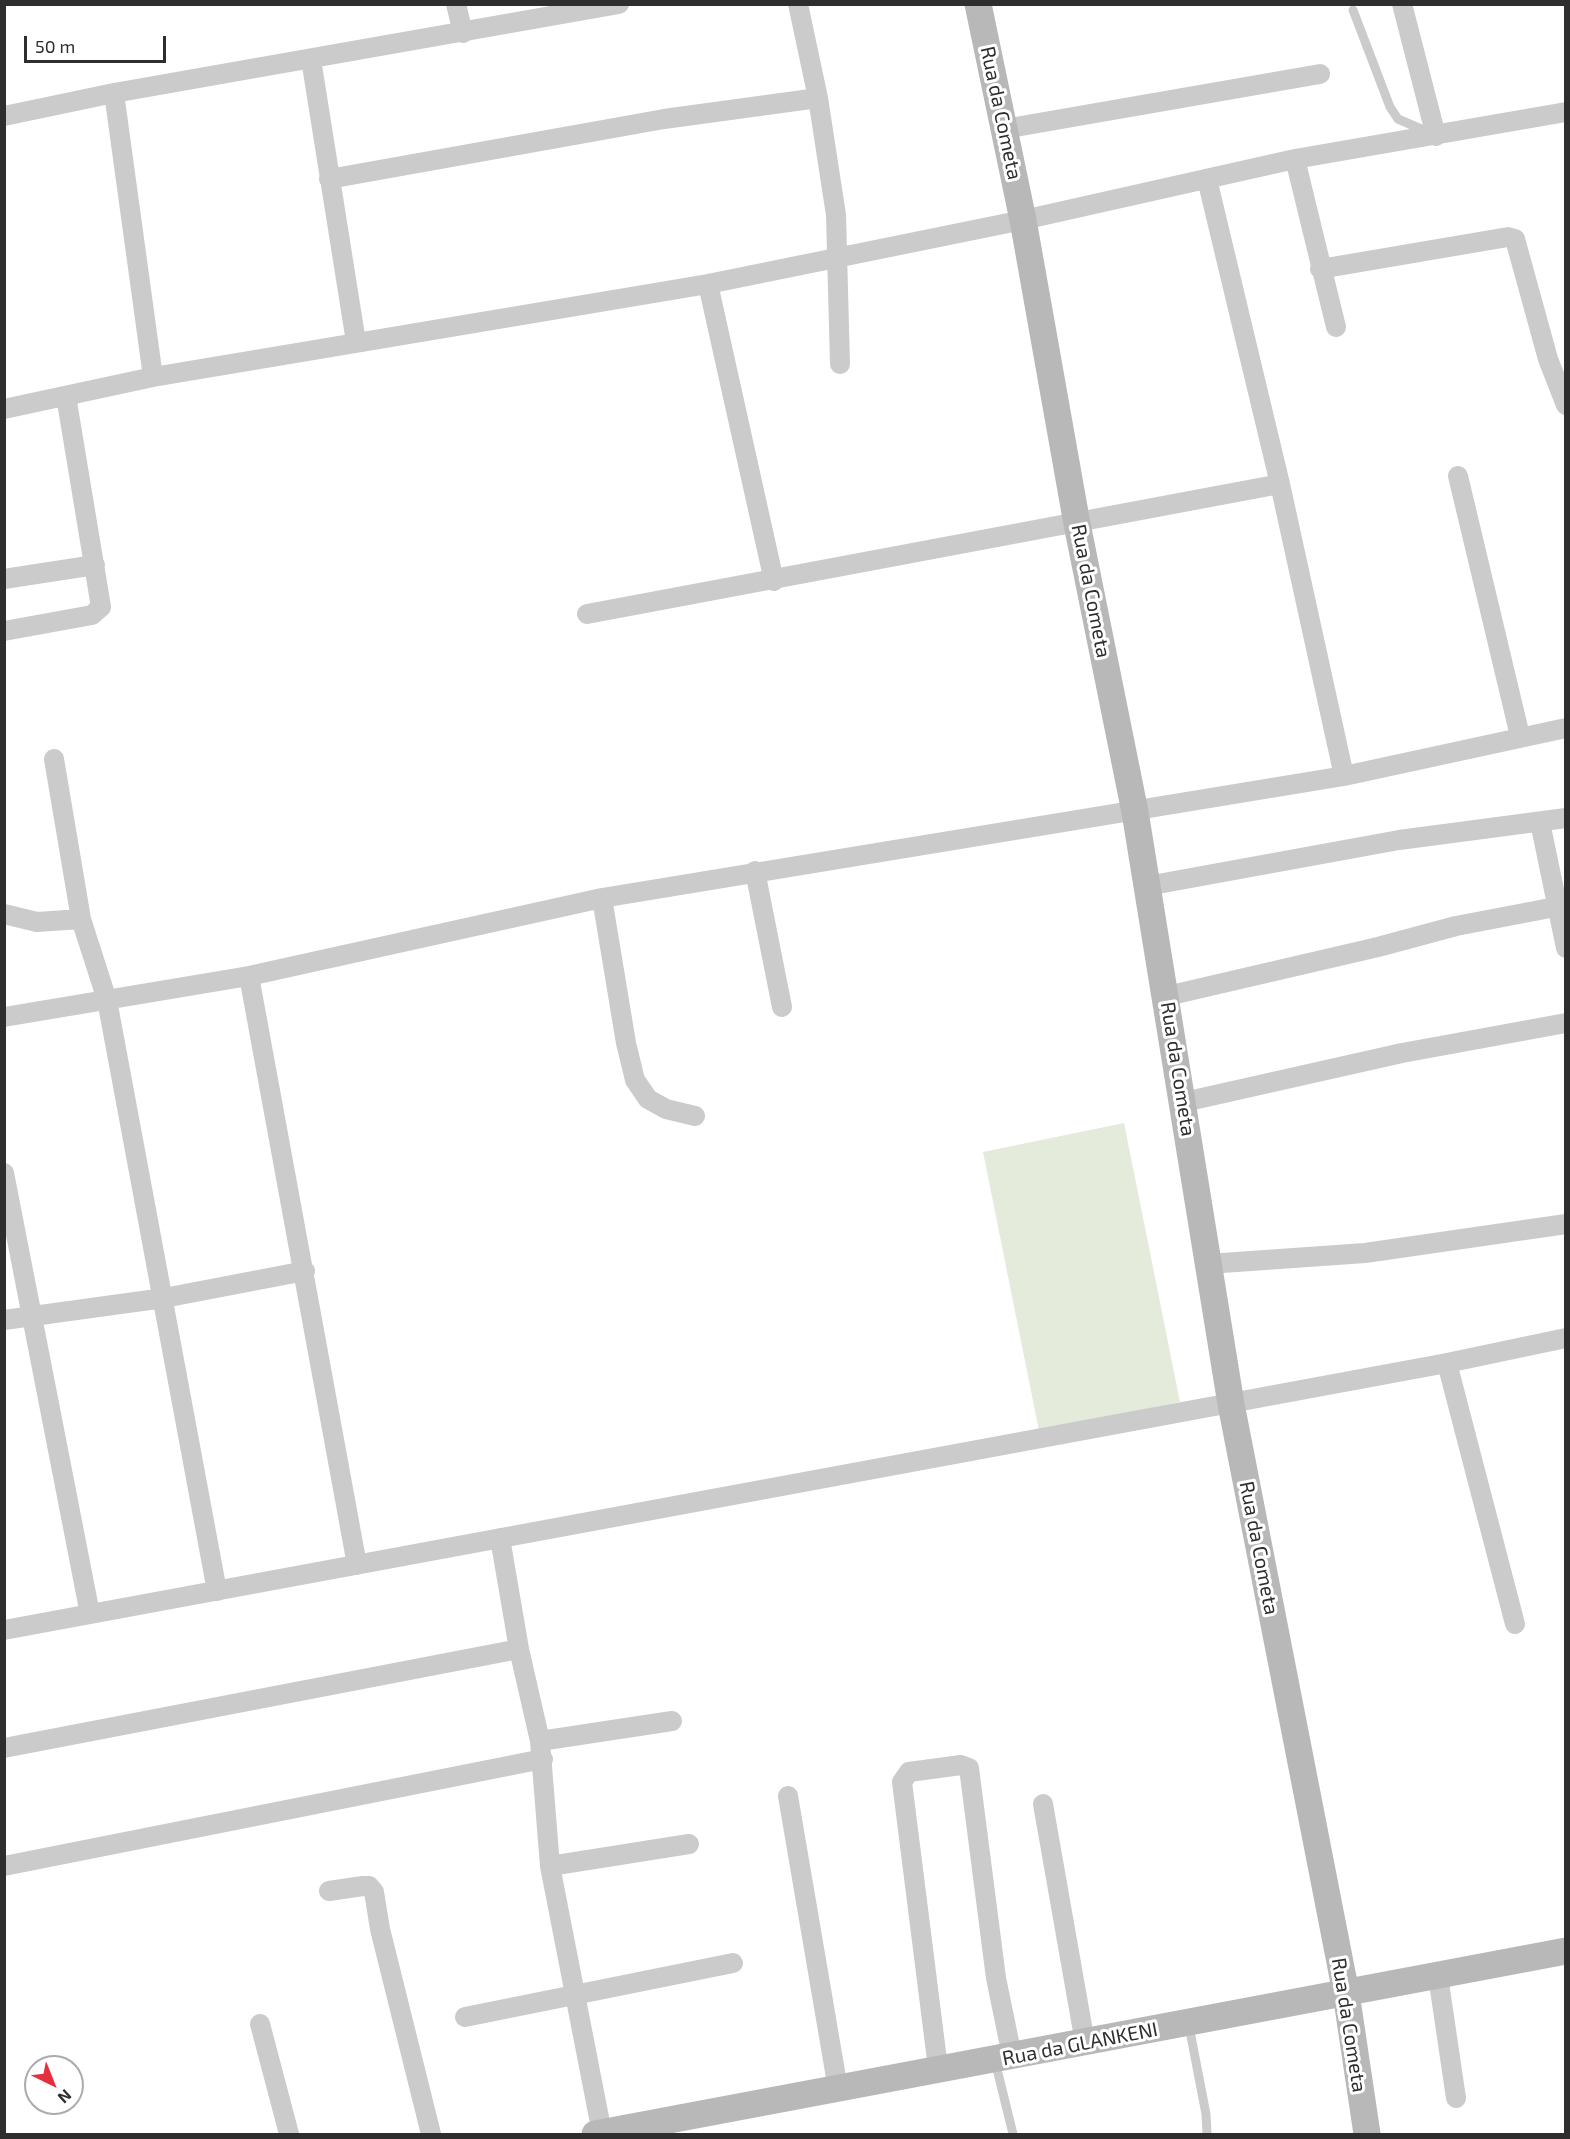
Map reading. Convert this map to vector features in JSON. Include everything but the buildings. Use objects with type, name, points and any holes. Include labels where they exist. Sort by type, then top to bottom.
[{"type":"street","points":[[456,4],[463,33]]},
{"type":"street","points":[[4,116],[114,93],[619,4]]},
{"type":"street","points":[[798,4],[818,98],[836,215],[840,364]]},
{"type":"street","name":"Rua da Cometa","points":[[978,4],[1023,220],[1077,524],[1135,812],[1167,996],[1230,1404],[1346,1993],[1367,2134]]},
{"type":"street","points":[[1402,4],[1436,135]]},
{"type":"street","points":[[311,59],[357,342]]},
{"type":"street","points":[[1004,129],[1320,74]]},
{"type":"street","points":[[114,93],[153,377]]},
{"type":"street","points":[[329,179],[664,119],[818,98]]},
{"type":"street","points":[[4,409],[153,377],[708,284],[1023,220],[1296,159],[1566,112]]},
{"type":"street","points":[[1296,159],[1320,269],[1336,327]]},
{"type":"street","points":[[1207,179],[1280,484],[1344,776]]},
{"type":"street","points":[[1320,269],[1508,237],[1515,239],[1557,357],[1566,405]]},
{"type":"street","points":[[708,284],[774,581]]},
{"type":"street","points":[[4,631],[92,615],[101,607],[66,396]]},
{"type":"street","points":[[1458,476],[1520,736]]},
{"type":"street","points":[[587,614],[774,581],[1280,484]]},
{"type":"street","points":[[4,579],[95,565]]},
{"type":"street","points":[[4,1017],[249,976],[603,898],[755,871],[1135,812],[1344,776],[1520,736],[1566,728]]},
{"type":"street","points":[[54,759],[81,919],[107,1000],[217,1591]]},
{"type":"street","points":[[1147,886],[1399,840],[1566,818]]},
{"type":"street","points":[[1540,822],[1561,906],[1566,948]]},
{"type":"street","points":[[755,871],[782,1007]]},
{"type":"street","points":[[603,898],[626,1043],[635,1080],[648,1098],[666,1108],[695,1116]]},
{"type":"street","points":[[1167,996],[1367,950],[1456,926],[1561,906]]},
{"type":"street","points":[[4,914],[37,922],[81,919]]},
{"type":"street","points":[[249,976],[305,1271],[357,1565]]},
{"type":"street","points":[[1184,1102],[1402,1053],[1566,1023]]},
{"type":"street","points":[[4,1173],[34,1314],[90,1614]]},
{"type":"street","points":[[1208,1264],[1365,1253],[1566,1224]]},
{"type":"street","points":[[4,1320],[34,1314],[164,1298],[305,1271]]},
{"type":"street","points":[[4,1630],[1230,1404],[1566,1338]]},
{"type":"street","points":[[1447,1363],[1515,1624]]},
{"type":"street","points":[[500,1538],[519,1649],[542,1750],[549,1866],[598,2134]]},
{"type":"street","points":[[4,1748],[519,1649]]},
{"type":"street","points":[[4,1866],[672,1721]]},
{"type":"street","points":[[938,2068],[902,1782],[909,1772],[961,1765],[969,1768],[996,1978],[1003,2058]]},
{"type":"street","points":[[788,1796],[838,2089]]},
{"type":"street","points":[[1043,1804],[1084,2043]]},
{"type":"street","points":[[549,1866],[689,1844]]},
{"type":"street","points":[[329,1891],[369,1886],[374,1892],[380,1929],[431,2134]]},
{"type":"street","name":"Rua da GLANKENI","points":[[598,2134],[1566,1951]]},
{"type":"street","points":[[465,2017],[733,1963]]},
{"type":"street","points":[[1438,1976],[1456,2098]]},
{"type":"street","points":[[260,2024],[290,2134]]},
{"type":"lane","points":[[1353,10],[1394,113],[1398,119],[1436,135]]},
{"type":"lane","points":[[1188,2023],[1206,2114],[1207,2134]]},
{"type":"lane","points":[[1003,2058],[1013,2134]]},
{"type":"green space","points":[[1124,1123],[1180,1402],[1039,1431],[983,1152]]}]
